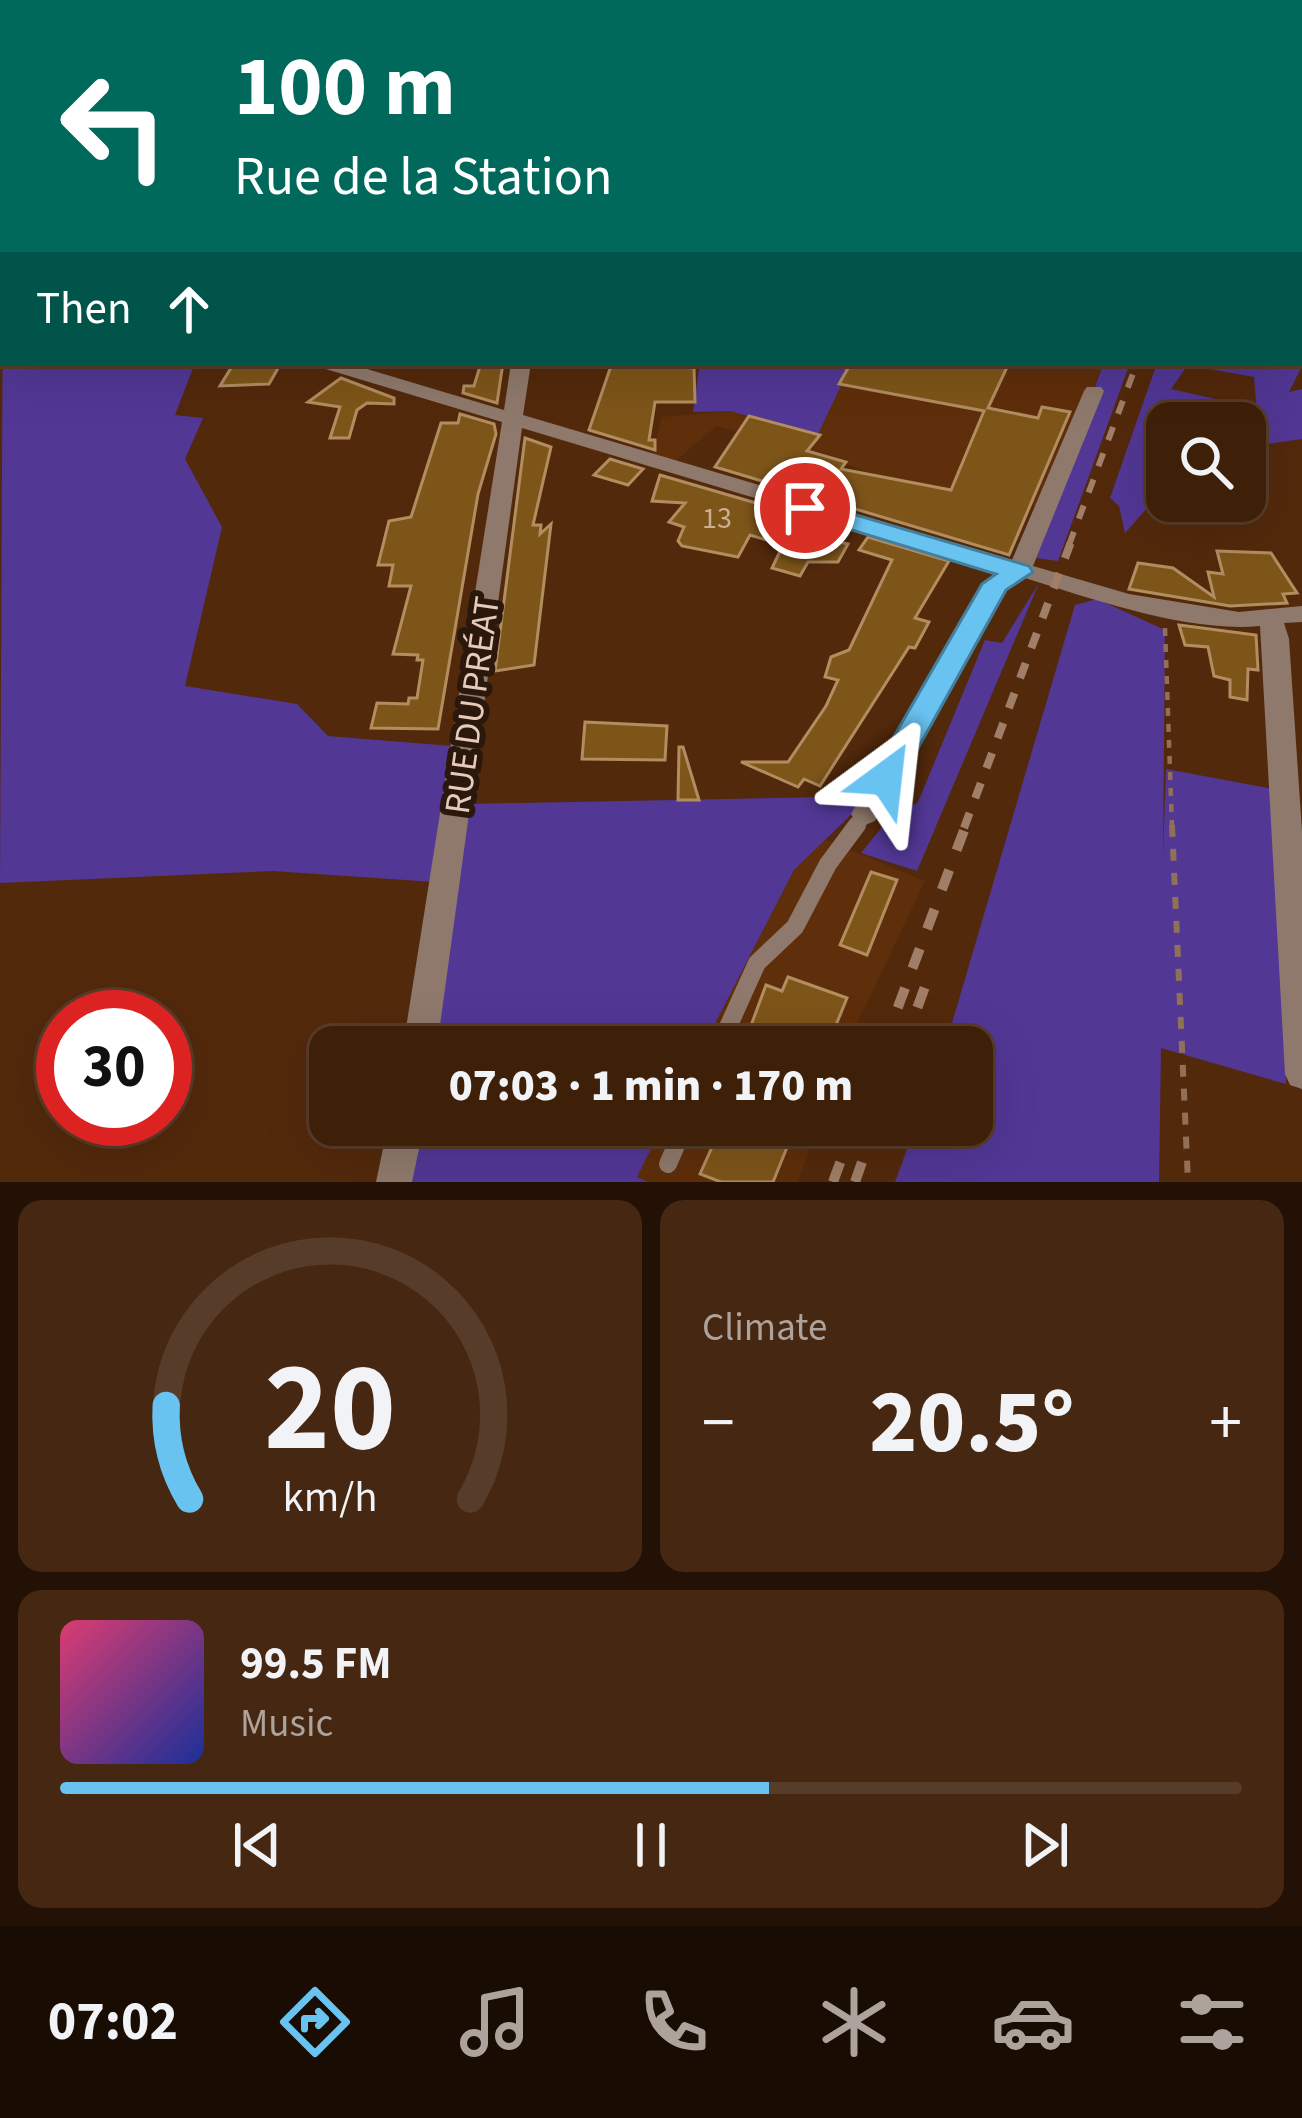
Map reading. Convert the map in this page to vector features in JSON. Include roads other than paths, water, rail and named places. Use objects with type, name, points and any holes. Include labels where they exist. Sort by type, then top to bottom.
[{"type":"street","points":[[336,366],[956,555],[1058,578],[1165,610],[1270,619],[1302,614]]},
{"type":"street","name":"RUE DU PRÉAT","points":[[423,1026],[521,366]]},
{"type":"street","points":[[866,814],[995,584],[1019,572],[1094,391]]},
{"type":"street","points":[[1270,619],[1276,639],[1302,1074]]},
{"type":"street","points":[[394,1182],[402,1146]]},
{"type":"lane","points":[[728,1026],[757,963],[795,927],[828,864],[866,814]]},
{"type":"lane","points":[[668,1164],[676,1146]]},
{"type":"railway","points":[[1069,545],[1136,366]]},
{"type":"railway","points":[[964,828],[1071,542]]},
{"type":"railway","points":[[891,1026],[966,825]]},
{"type":"railway","points":[[911,1026],[930,973]]},
{"type":"railway","points":[[833,1182],[846,1146]]},
{"type":"railway","points":[[855,1182],[868,1146]]}]
